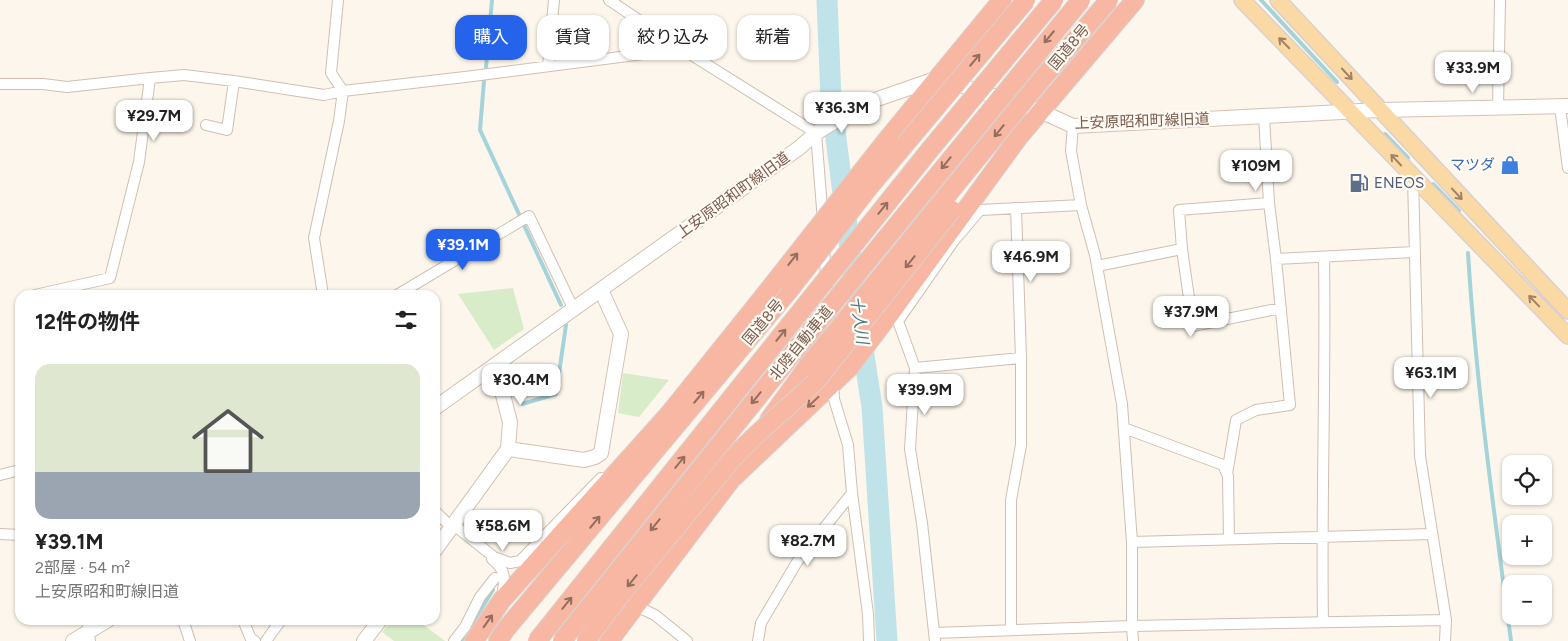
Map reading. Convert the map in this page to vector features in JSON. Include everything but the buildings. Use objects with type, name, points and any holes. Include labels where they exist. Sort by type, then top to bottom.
[{"type":"highway","points":[[474,641],[502,600],[669,414],[889,137],[1002,0]]},
{"type":"highway","name":"国道8号","points":[[502,635],[791,288],[870,186],[1026,0]]},
{"type":"highway","name":"北陸自動車道","points":[[537,641],[916,167],[1054,0]]},
{"type":"highway","name":"北陸自動車道","points":[[562,641],[844,289],[1080,0]]},
{"type":"highway","name":"国道8号","points":[[610,638],[734,477],[777,408],[808,366],[1036,86],[1109,0]]},
{"type":"highway","points":[[586,641],[629,585],[734,457],[749,440],[795,402],[822,373],[952,210],[1018,138],[1135,0]]},
{"type":"highway","points":[[734,477],[849,368],[876,333],[894,318],[1018,138]]},
{"type":"highway","points":[[502,635],[515,608],[592,501]]},
{"type":"main road","points":[[1242,0],[1568,336]]},
{"type":"main road","points":[[1278,0],[1568,311]]},
{"type":"street","points":[[322,290],[314,238],[339,120],[343,91],[331,73],[338,0]]},
{"type":"street","points":[[548,66],[554,0]]},
{"type":"street","points":[[609,0],[632,15]]},
{"type":"street","points":[[1498,108],[1500,0]]},
{"type":"street","points":[[0,84],[43,84],[67,87],[184,75],[324,95],[343,91],[619,56]]},
{"type":"street","points":[[701,60],[816,134],[834,399],[848,445],[852,492],[868,614],[869,641]]},
{"type":"street","points":[[57,290],[110,278],[139,162],[150,78]]},
{"type":"street","name":"上安原昭和町線旧道","points":[[440,405],[852,110],[866,103],[938,78],[1040,111],[1073,126],[1351,111],[1564,106]]},
{"type":"street","points":[[206,125],[227,130],[234,81]]},
{"type":"street","points":[[1564,106],[1568,168]]},
{"type":"street","points":[[1229,539],[1227,474],[1236,420],[1256,410],[1290,404],[1269,203],[1264,116]]},
{"type":"street","points":[[1073,126],[1071,152],[1080,205],[1097,266],[1122,404],[1132,542],[1132,641]]},
{"type":"street","points":[[1413,178],[1420,456],[1446,620],[1445,641]]},
{"type":"street","points":[[1269,203],[1179,210],[1182,249],[1193,326],[1281,308]]},
{"type":"street","points":[[1080,205],[980,210],[894,318],[915,368],[910,448],[922,523],[935,637],[1011,630],[1446,620]]},
{"type":"street","points":[[1011,630],[1011,500],[1021,445],[1021,358],[1016,208]]},
{"type":"street","points":[[405,290],[529,216],[574,310]]},
{"type":"street","points":[[1097,266],[1182,249]]},
{"type":"street","points":[[1276,259],[1414,252]]},
{"type":"street","points":[[1323,622],[1324,257]]},
{"type":"street","points":[[508,449],[584,460],[595,457],[601,452],[621,334],[601,290]]},
{"type":"street","points":[[915,368],[1021,358]]},
{"type":"street","points":[[440,544],[508,449],[510,422],[493,368]]},
{"type":"street","points":[[1124,428],[1223,465],[1227,474]]},
{"type":"street","points":[[452,528],[494,557],[510,563],[520,561],[625,454],[644,440]]},
{"type":"street","points":[[0,475],[15,471]]},
{"type":"street","points":[[758,641],[761,623],[797,562],[852,492]]},
{"type":"street","points":[[440,516],[452,528],[498,564],[503,571],[504,579],[502,600]]},
{"type":"street","points":[[0,534],[15,535]]},
{"type":"street","points":[[1132,542],[1432,534]]},
{"type":"street","points":[[454,641],[465,627],[480,597],[495,578]]},
{"type":"street","points":[[636,606],[655,615],[687,641]]},
{"type":"street","points":[[185,625],[190,641]]},
{"type":"street","points":[[245,625],[251,639],[254,641]]},
{"type":"street","points":[[266,641],[277,625]]},
{"type":"street","points":[[364,641],[376,625]]},
{"type":"street","points":[[73,641],[88,631]]},
{"type":"green space","points":[[513,288],[524,329],[494,350],[458,294]]},
{"type":"green space","points":[[623,373],[669,380],[639,417],[618,413]]},
{"type":"green space","points":[[388,625],[424,625],[445,641],[394,641],[382,632]]},
{"type":"waterway","points":[[486,67],[492,0]]},
{"type":"waterway","name":"十人川","points":[[827,0],[831,99],[861,336],[872,407],[887,641]]},
{"type":"waterway","points":[[1261,0],[1337,82]]},
{"type":"waterway","points":[[484,81],[480,130],[561,305]]},
{"type":"waterway","points":[[1385,134],[1408,158]]},
{"type":"waterway","points":[[1433,184],[1459,211]]},
{"type":"waterway","points":[[1468,253],[1481,399],[1511,641]]},
{"type":"waterway","points":[[522,404],[556,394],[566,325]]},
{"type":"waterway","points":[[461,641],[493,590]]},
{"type":"place","name":"マツダ","points":[[1510,165]]},
{"type":"place","name":"ENEOS","points":[[1359,183]]}]
